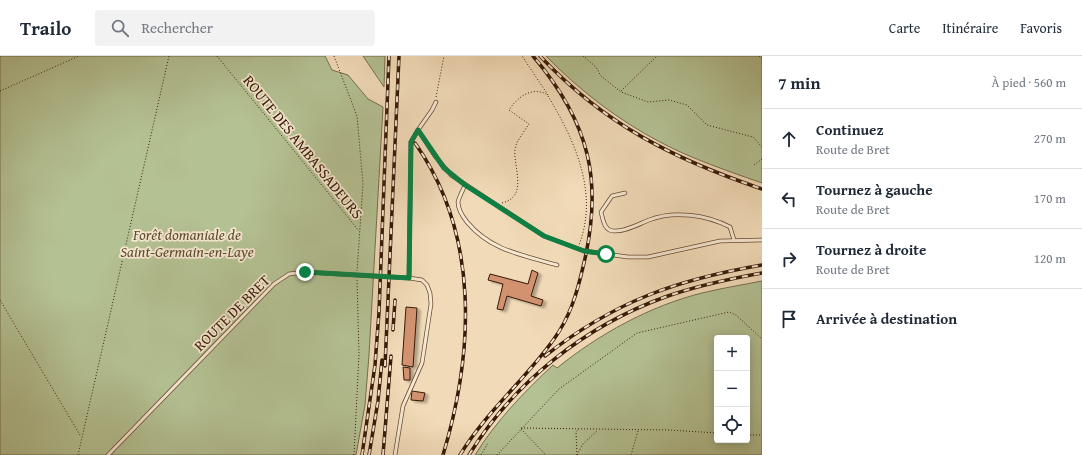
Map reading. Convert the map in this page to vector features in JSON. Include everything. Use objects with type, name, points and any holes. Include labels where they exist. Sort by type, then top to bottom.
[{"type":"lane","points":[[409,278],[411,142],[436,102]]},
{"type":"lane","points":[[418,130],[444,168],[465,185],[544,236],[591,253],[648,257],[720,241],[762,240]]},
{"type":"lane","points":[[465,185],[458,201],[459,208],[463,218],[482,238],[494,246],[557,265]]},
{"type":"lane","points":[[625,193],[612,196],[601,212],[603,222],[607,229],[613,232],[651,219],[692,215],[715,219],[730,227],[734,240]]},
{"type":"lane","name":"ROUTE DE BRET","points":[[108,455],[274,284],[289,274],[305,272],[422,280],[430,292],[431,304],[422,363],[403,406],[395,455]]},
{"type":"path","points":[[0,92],[79,56]]},
{"type":"path","points":[[78,455],[81,436],[169,56]]},
{"type":"path","name":"ROUTE DES AMBASSADEURS","points":[[217,56],[359,232]]},
{"type":"path","points":[[334,56],[357,116],[363,184],[357,276],[359,354],[354,455]]},
{"type":"path","points":[[436,102],[444,56]]},
{"type":"path","points":[[522,56],[559,114],[576,150],[586,187],[585,226],[578,248]]},
{"type":"path","points":[[583,56],[596,67],[601,76],[620,92],[648,102],[669,100],[687,105],[707,125],[753,137],[762,147]]},
{"type":"path","points":[[620,92],[657,56]]},
{"type":"path","points":[[491,201],[504,203],[516,192],[518,184],[516,146],[529,124],[509,110],[521,96],[530,92],[540,90],[548,95]]},
{"type":"path","points":[[754,165],[762,159]]},
{"type":"path","points":[[0,300],[81,436]]},
{"type":"path","points":[[497,455],[559,389],[636,334],[729,312],[736,314],[762,339]]},
{"type":"path","points":[[521,428],[668,430],[714,433]]},
{"type":"path","points":[[521,428],[546,455]]},
{"type":"path","points":[[577,455],[576,432],[579,429]]},
{"type":"path","points":[[577,455],[583,444],[598,430]]},
{"type":"path","points":[[631,455],[638,430]]},
{"type":"path","points":[[750,435],[762,436]]},
{"type":"path","points":[[481,455],[488,443]]},
{"type":"green space","name":"Forêt domaniale de Saint-Germain-en-Laye","points":[[0,56],[325,56],[332,70],[348,75],[368,99],[383,107],[369,355],[365,405],[356,455],[0,455]]},
{"type":"green space","points":[[363,56],[385,56],[384,87]]},
{"type":"green space","points":[[546,56],[762,56],[762,183],[697,159],[644,133],[600,104],[572,81]]},
{"type":"green space","points":[[762,281],[762,455],[475,455],[492,430],[511,407],[553,365],[557,368],[590,344],[644,313],[663,305],[724,288]]},
{"type":"building","points":[[532,270],[538,273],[531,296],[543,300],[541,306],[507,296],[503,310],[497,309],[503,284],[488,280],[490,274],[528,284]]},
{"type":"building","points":[[406,307],[417,308],[413,367],[402,365]]},
{"type":"building","points":[[403,367],[410,368],[410,380],[404,380]]},
{"type":"building","points":[[412,391],[425,393],[423,401],[411,400]]},
{"type":"railway","points":[[362,455],[375,365],[379,312],[389,56]]},
{"type":"railway","points":[[385,366],[399,56]]},
{"type":"railway","points":[[460,455],[482,424],[543,354],[560,331],[569,313],[575,295],[583,267],[589,236],[592,208],[591,181],[587,155],[579,130],[568,105],[533,56]]},
{"type":"railway","points":[[540,56],[590,102],[642,137],[699,165],[762,189]]},
{"type":"railway","points":[[415,143],[436,179],[451,216],[461,255],[465,295],[465,335],[461,376],[443,455]]},
{"type":"railway","points":[[545,356],[596,321],[622,307],[648,296],[674,286],[702,278],[762,265]]},
{"type":"railway","points":[[469,455],[507,404],[529,381],[579,341],[635,309],[665,297],[713,283],[762,273]]},
{"type":"railway","points":[[393,330],[395,300]]},
{"type":"railway","points":[[383,455],[391,356]]},
{"type":"railway","points":[[369,455],[378,401],[382,360]]},
{"type":"route","points":[[305,272],[409,278],[411,142],[414,134],[418,130],[444,168],[465,185],[544,236],[584,251],[606,254]]}]
